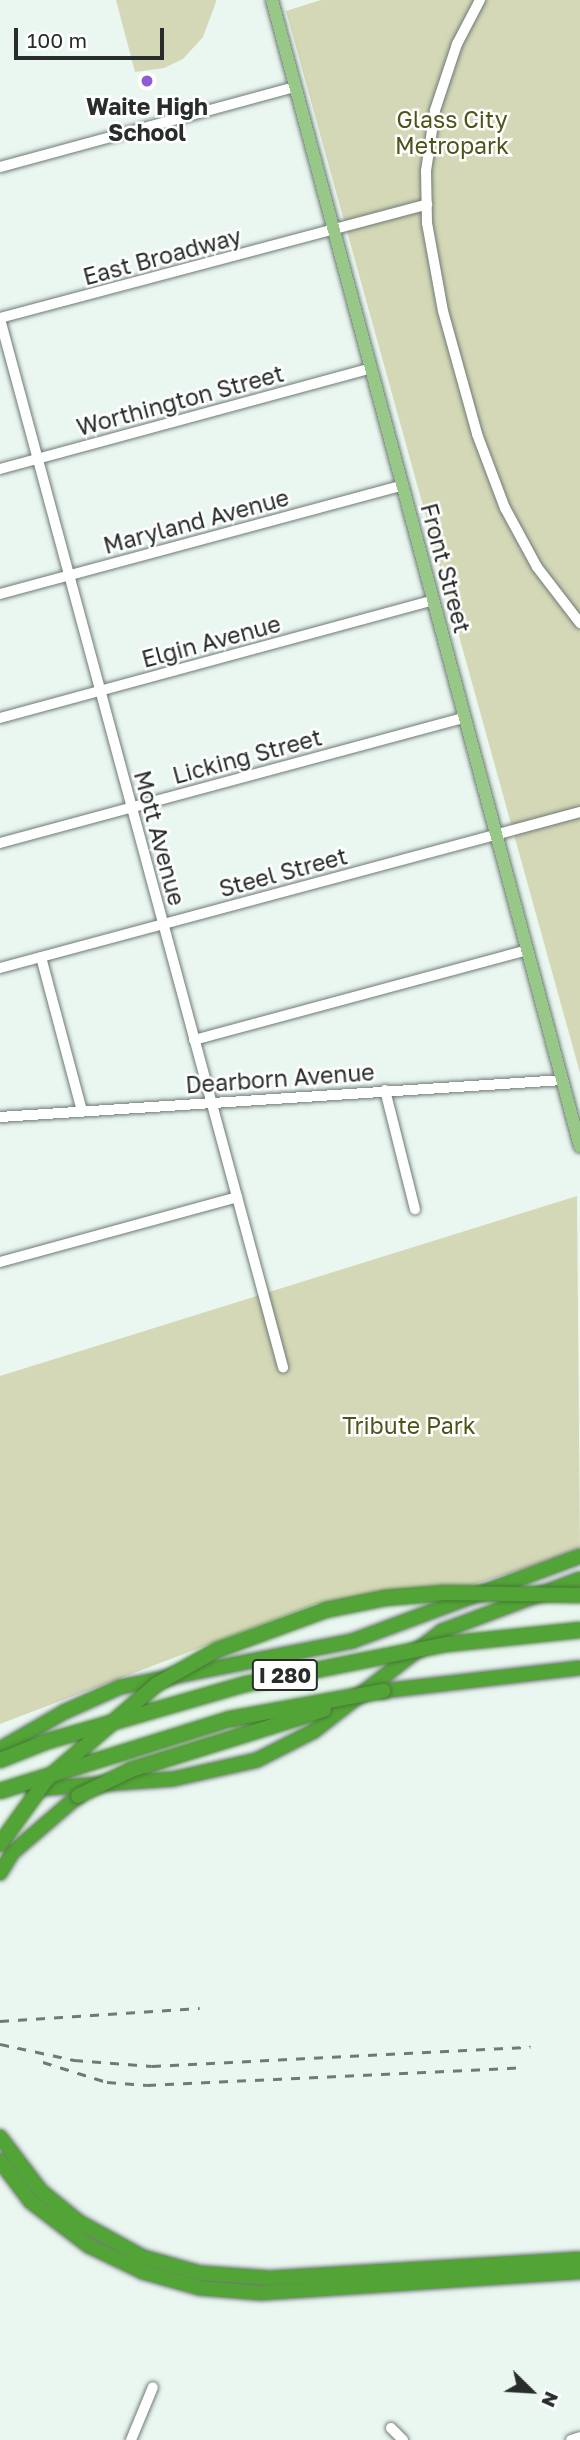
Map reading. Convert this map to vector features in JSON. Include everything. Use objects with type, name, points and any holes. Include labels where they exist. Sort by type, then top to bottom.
[{"type":"highway","points":[[0,1749],[73,1707],[120,1687],[352,1641],[580,1556]]},
{"type":"highway","points":[[0,1791],[173,1779],[257,1760],[314,1731],[442,1631],[580,1579]]},
{"type":"highway","points":[[0,1844],[47,1779],[157,1685],[217,1650],[326,1610],[385,1598],[445,1592],[580,1595]]},
{"type":"highway","name":"I 280","points":[[0,1760],[74,1733],[246,1684],[447,1644],[580,1630]]},
{"type":"highway","name":"I 280","points":[[0,1791],[230,1719],[383,1691],[580,1668]]},
{"type":"highway","points":[[0,1872],[12,1853],[47,1819],[78,1796],[131,1770],[383,1691]]},
{"type":"highway","points":[[0,2137],[36,2197],[125,2249],[162,2264],[218,2276],[270,2278],[580,2259]]},
{"type":"highway","points":[[0,2161],[83,2242],[128,2266],[174,2282],[231,2292],[580,2272]]},
{"type":"main road","name":"Front Street","points":[[272,0],[580,1146]]},
{"type":"street","points":[[480,0],[457,44],[435,110],[426,171],[427,204],[443,311],[477,435],[505,508],[537,567],[580,623]]},
{"type":"street","points":[[0,167],[295,87]]},
{"type":"street","name":"East Broadway","points":[[0,318],[427,204]]},
{"type":"street","name":"Mott Avenue","points":[[0,318],[282,1367]]},
{"type":"street","name":"Worthington Street","points":[[0,469],[371,368]]},
{"type":"street","name":"Maryland Avenue","points":[[0,594],[403,485]]},
{"type":"street","name":"Elgin Avenue","points":[[0,718],[432,601]]},
{"type":"street","name":"Licking Street","points":[[0,843],[464,718]]},
{"type":"street","name":"Steel Street","points":[[0,968],[580,812]]},
{"type":"street","points":[[194,1040],[527,950]]},
{"type":"street","points":[[41,957],[82,1111]]},
{"type":"street","name":"Dearborn Avenue","points":[[0,1117],[563,1080]]},
{"type":"street","points":[[385,1090],[415,1209]]},
{"type":"street","points":[[0,1262],[237,1197]]},
{"type":"street","points":[[131,2440],[153,2387]]},
{"type":"street","points":[[391,2428],[403,2440]]},
{"type":"street","points":[[573,2440],[580,2437]]},
{"type":"green space","points":[[116,0],[216,2],[203,37],[183,59],[164,68],[135,72]]},
{"type":"green space","name":"Glass City Metropark","points":[[321,0],[580,0],[580,1073],[286,11]]},
{"type":"green space","name":"Tribute Park","points":[[577,1196],[580,1551],[465,1587],[315,1604],[0,1724],[0,1376]]},
{"type":"railway","points":[[0,2021],[200,2008]]},
{"type":"railway","points":[[0,2044],[74,2060],[152,2066],[531,2047]]},
{"type":"railway","points":[[43,2062],[107,2082],[147,2085],[525,2067]]},
{"type":"place","name":"Waite High School","points":[[147,81]]}]
